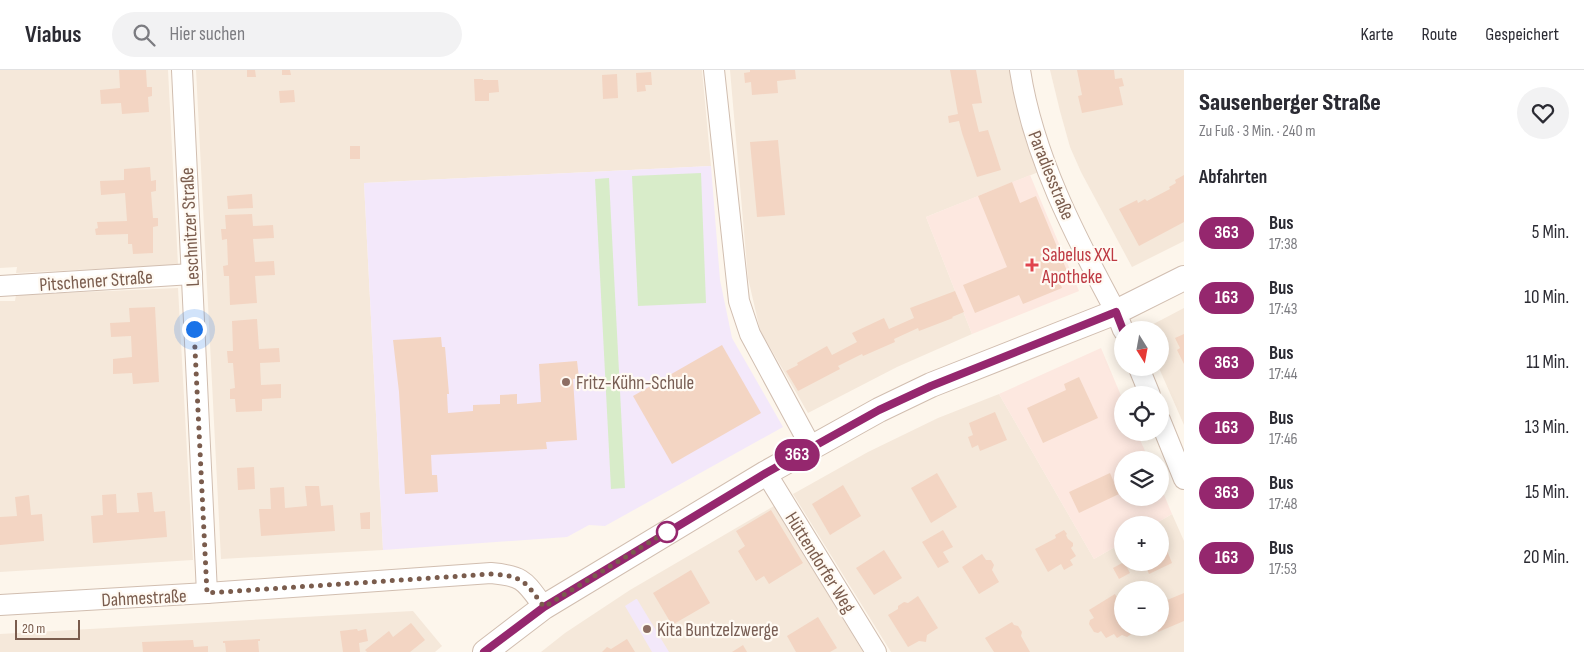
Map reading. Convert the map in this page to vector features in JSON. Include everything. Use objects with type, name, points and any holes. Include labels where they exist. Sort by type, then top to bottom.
[{"type":"street","name":"Leschnitzer Straße","points":[[182,70],[207,593]]},
{"type":"street","points":[[714,70],[739,301],[750,334],[811,446]]},
{"type":"street","name":"Paradiesstraße","points":[[1020,70],[1028,114],[1062,205],[1119,321]]},
{"type":"street","name":"Pitschener Straße","points":[[0,286],[192,274]]},
{"type":"street","points":[[1119,321],[1184,278]]},
{"type":"street","points":[[484,652],[544,607],[811,446],[879,410],[906,396],[1114,323]]},
{"type":"street","points":[[1169,441],[1184,478]]},
{"type":"street","name":"Hüttendorfer Weg","points":[[766,473],[876,652]]},
{"type":"street","name":"Dahmestraße","points":[[0,605],[491,574],[510,575],[524,581],[544,607]]},
{"type":"shaded area","points":[[0,70],[168,70],[178,265],[16,273],[17,267],[0,268]]},
{"type":"shaded area","points":[[196,70],[702,70],[711,166],[364,183],[383,550],[221,559]]},
{"type":"shaded area","points":[[730,70],[1013,70],[1041,171],[926,217],[972,334],[897,367],[808,413],[760,330],[748,278]]},
{"type":"shaded area","points":[[1050,70],[1184,70],[1184,241],[1132,267],[1081,172],[1070,147]]},
{"type":"shaded area","name":"Fritz-Kühn-Schule","points":[[711,166],[720,280],[732,338],[783,427],[605,526],[589,525],[567,537],[383,550],[364,183]]},
{"type":"shaded area","points":[[1030,175],[1079,291],[972,334],[926,217]]},
{"type":"shaded area","points":[[178,288],[193,560],[0,572],[0,301],[15,301],[16,295]]},
{"type":"shaded area","points":[[1184,308],[1184,425],[1169,391],[1169,386],[1167,386],[1163,376],[1169,376],[1169,321],[1159,321]]},
{"type":"shaded area","points":[[1101,348],[1117,386],[1114,386],[1114,441],[1141,441],[1145,451],[1114,451],[1114,506],[1169,506],[1172,514],[1169,516],[1114,516],[1114,548],[1094,559],[999,394]]},
{"type":"shaded area","points":[[999,394],[1094,559],[1114,548],[1114,571],[1169,571],[1169,516],[1172,514],[1184,541],[1184,652],[891,652],[793,494],[868,452],[938,418]]},
{"type":"shaded area","points":[[774,506],[863,652],[541,652],[565,633],[630,590]]},
{"type":"shaded area","name":"Kita Buntzelzwerge","points":[[636,599],[669,652],[652,652],[625,606]]},
{"type":"shaded area","points":[[413,611],[442,646],[435,652],[0,652],[0,634]]},
{"type":"green space","points":[[701,173],[706,303],[638,306],[632,176]]},
{"type":"green space","points":[[609,178],[625,488],[611,489],[595,179]]},
{"type":"building","points":[[119,70],[146,70],[147,87],[152,87],[152,96],[148,97],[149,112],[122,114],[121,103],[101,104],[100,90],[120,88]]},
{"type":"building","points":[[247,70],[255,70],[256,77],[247,77]]},
{"type":"building","points":[[282,70],[290,70],[291,75],[282,75]]},
{"type":"building","points":[[750,70],[795,70],[796,79],[777,81],[778,93],[752,95],[751,82],[745,83],[744,73],[750,72]]},
{"type":"building","points":[[950,70],[976,70],[982,103],[972,104],[979,132],[988,130],[1001,170],[977,177],[959,121],[949,123],[948,116],[958,114]]},
{"type":"building","points":[[1077,70],[1114,70],[1115,79],[1122,78],[1124,86],[1119,87],[1123,105],[1082,113],[1078,96],[1082,95]]},
{"type":"building","points":[[651,72],[652,85],[645,85],[646,91],[637,92],[636,73]]},
{"type":"building","points":[[617,74],[618,98],[603,99],[602,75]]},
{"type":"building","points":[[474,79],[498,80],[499,92],[489,93],[489,101],[475,101]]},
{"type":"building","points":[[294,90],[295,102],[280,103],[279,91]]},
{"type":"building","points":[[778,140],[785,215],[757,217],[750,142]]},
{"type":"building","points":[[350,146],[360,146],[360,159],[350,159]]},
{"type":"building","points":[[150,167],[151,181],[156,180],[156,191],[151,192],[153,218],[158,218],[158,226],[153,227],[153,253],[133,254],[132,244],[128,244],[128,234],[96,235],[97,222],[127,221],[125,193],[101,195],[100,181],[124,180],[124,169]]},
{"type":"building","points":[[1184,175],[1184,222],[1139,246],[1119,209],[1137,200],[1138,203],[1145,199],[1147,201],[1170,189],[1169,187],[1176,183],[1175,180]]},
{"type":"building","points":[[1012,182],[1020,203],[1036,196],[1072,283],[1070,284],[1068,280],[1060,283],[1062,288],[1023,304],[1019,295],[975,313],[963,285],[1007,267],[978,196]]},
{"type":"building","points":[[252,194],[253,208],[228,209],[227,196]]},
{"type":"building","points":[[252,214],[253,226],[273,225],[274,238],[253,239],[255,262],[274,261],[275,275],[255,276],[257,303],[230,305],[229,276],[224,276],[223,266],[228,265],[227,239],[222,240],[221,229],[226,229],[225,215]]},
{"type":"building","points":[[955,291],[964,312],[953,318],[919,331],[918,328],[894,339],[895,342],[863,356],[862,354],[838,366],[840,369],[798,391],[786,371],[827,346],[832,355],[857,342],[852,333],[884,318],[889,329],[914,318],[910,308]]},
{"type":"building","points":[[155,307],[159,382],[133,384],[132,373],[113,374],[113,359],[132,357],[131,336],[111,337],[110,323],[130,322],[129,308]]},
{"type":"building","points":[[257,319],[259,349],[279,348],[280,362],[260,363],[261,385],[281,384],[281,398],[262,399],[262,411],[236,412],[235,399],[230,399],[230,389],[235,388],[233,363],[228,363],[227,351],[233,351],[232,321]]},
{"type":"building","points":[[1184,334],[1184,364],[1177,350],[1180,348],[1175,338]]},
{"type":"building","points":[[441,337],[442,347],[445,347],[449,394],[447,394],[448,413],[473,411],[473,405],[500,404],[500,395],[517,394],[517,404],[541,402],[539,364],[577,361],[579,378],[573,379],[577,440],[546,442],[547,449],[431,455],[432,475],[437,475],[438,492],[405,494],[399,392],[393,340]]},
{"type":"building","points":[[722,345],[761,413],[672,464],[633,396]]},
{"type":"building","points":[[1079,377],[1098,418],[1043,443],[1027,408],[1066,390],[1064,384]]},
{"type":"building","points":[[995,412],[1007,440],[980,451],[978,445],[972,448],[968,437],[973,435],[969,423]]},
{"type":"building","points":[[254,467],[255,489],[238,490],[237,468]]},
{"type":"building","points":[[937,473],[957,507],[931,523],[911,488]]},
{"type":"building","points":[[1110,473],[1114,482],[1114,496],[1079,513],[1069,492]]},
{"type":"building","points":[[843,485],[861,516],[830,535],[812,504]]},
{"type":"building","points":[[305,486],[319,486],[321,506],[333,505],[335,531],[261,536],[259,509],[271,509],[270,488],[284,487],[285,508],[307,506]]},
{"type":"building","points":[[152,492],[154,512],[165,511],[167,537],[93,543],[91,516],[103,515],[102,495],[116,494],[117,513],[139,512],[137,493]]},
{"type":"building","points":[[29,495],[31,515],[42,514],[44,541],[0,545],[0,517],[17,516],[15,497]]},
{"type":"building","points":[[771,510],[803,563],[769,584],[764,576],[756,581],[738,551],[745,546],[736,531]]},
{"type":"building","points":[[370,512],[370,529],[361,529],[360,513]]},
{"type":"building","points":[[943,530],[953,547],[943,552],[949,562],[938,568],[922,542]]},
{"type":"building","points":[[1064,530],[1068,539],[1073,543],[1071,548],[1076,556],[1070,560],[1073,565],[1064,570],[1061,564],[1048,572],[1035,549],[1056,538],[1055,535]]},
{"type":"building","points":[[884,550],[902,578],[874,595],[856,568]]},
{"type":"building","points":[[982,554],[986,560],[991,560],[994,565],[992,570],[999,582],[979,594],[962,567]]},
{"type":"building","points":[[691,570],[710,603],[672,625],[653,593]]},
{"type":"building","points":[[1115,571],[1129,571],[1130,573],[1119,579]]},
{"type":"building","points":[[1184,593],[1184,621],[1169,627],[1169,599]]},
{"type":"building","points":[[1114,595],[1114,634],[1106,638],[1101,631],[1098,633],[1094,632],[1089,624],[1090,620],[1094,618],[1089,610]]},
{"type":"building","points":[[918,596],[938,628],[927,635],[926,642],[919,641],[908,647],[888,615],[898,609],[898,606],[904,602],[908,603]]},
{"type":"building","points":[[818,617],[837,648],[830,652],[796,652],[787,636]]},
{"type":"building","points":[[1012,622],[1022,632],[1021,636],[1030,652],[994,652],[985,638]]},
{"type":"building","points":[[411,623],[425,640],[410,652],[367,652],[365,650],[389,631],[393,637]]},
{"type":"building","points":[[357,629],[358,631],[366,629],[368,641],[359,643],[360,652],[343,652],[340,631]]},
{"type":"building","points":[[260,639],[258,641],[259,652],[226,652],[225,643],[223,643],[223,641]]},
{"type":"building","points":[[627,639],[635,652],[602,652],[607,647],[611,649]]},
{"type":"building","points":[[193,640],[194,647],[208,646],[208,652],[143,652],[142,642]]},
{"type":"building","points":[[743,645],[747,652],[732,652]]},
{"type":"bus line","name":"363","points":[[484,652],[544,607],[671,529],[811,446],[898,400],[1116,312],[1120,321]]},
{"type":"place","name":"Sabelus XXL Apotheke","points":[[1032,265]]},
{"type":"place","name":"Fritz-Kühn-Schule","points":[[566,382]]},
{"type":"place","name":"Kita Buntzelzwerge","points":[[647,629]]},
{"type":"route","points":[[194,329],[207,593],[491,574],[510,575],[524,581],[544,607],[671,529],[667,532]]}]
